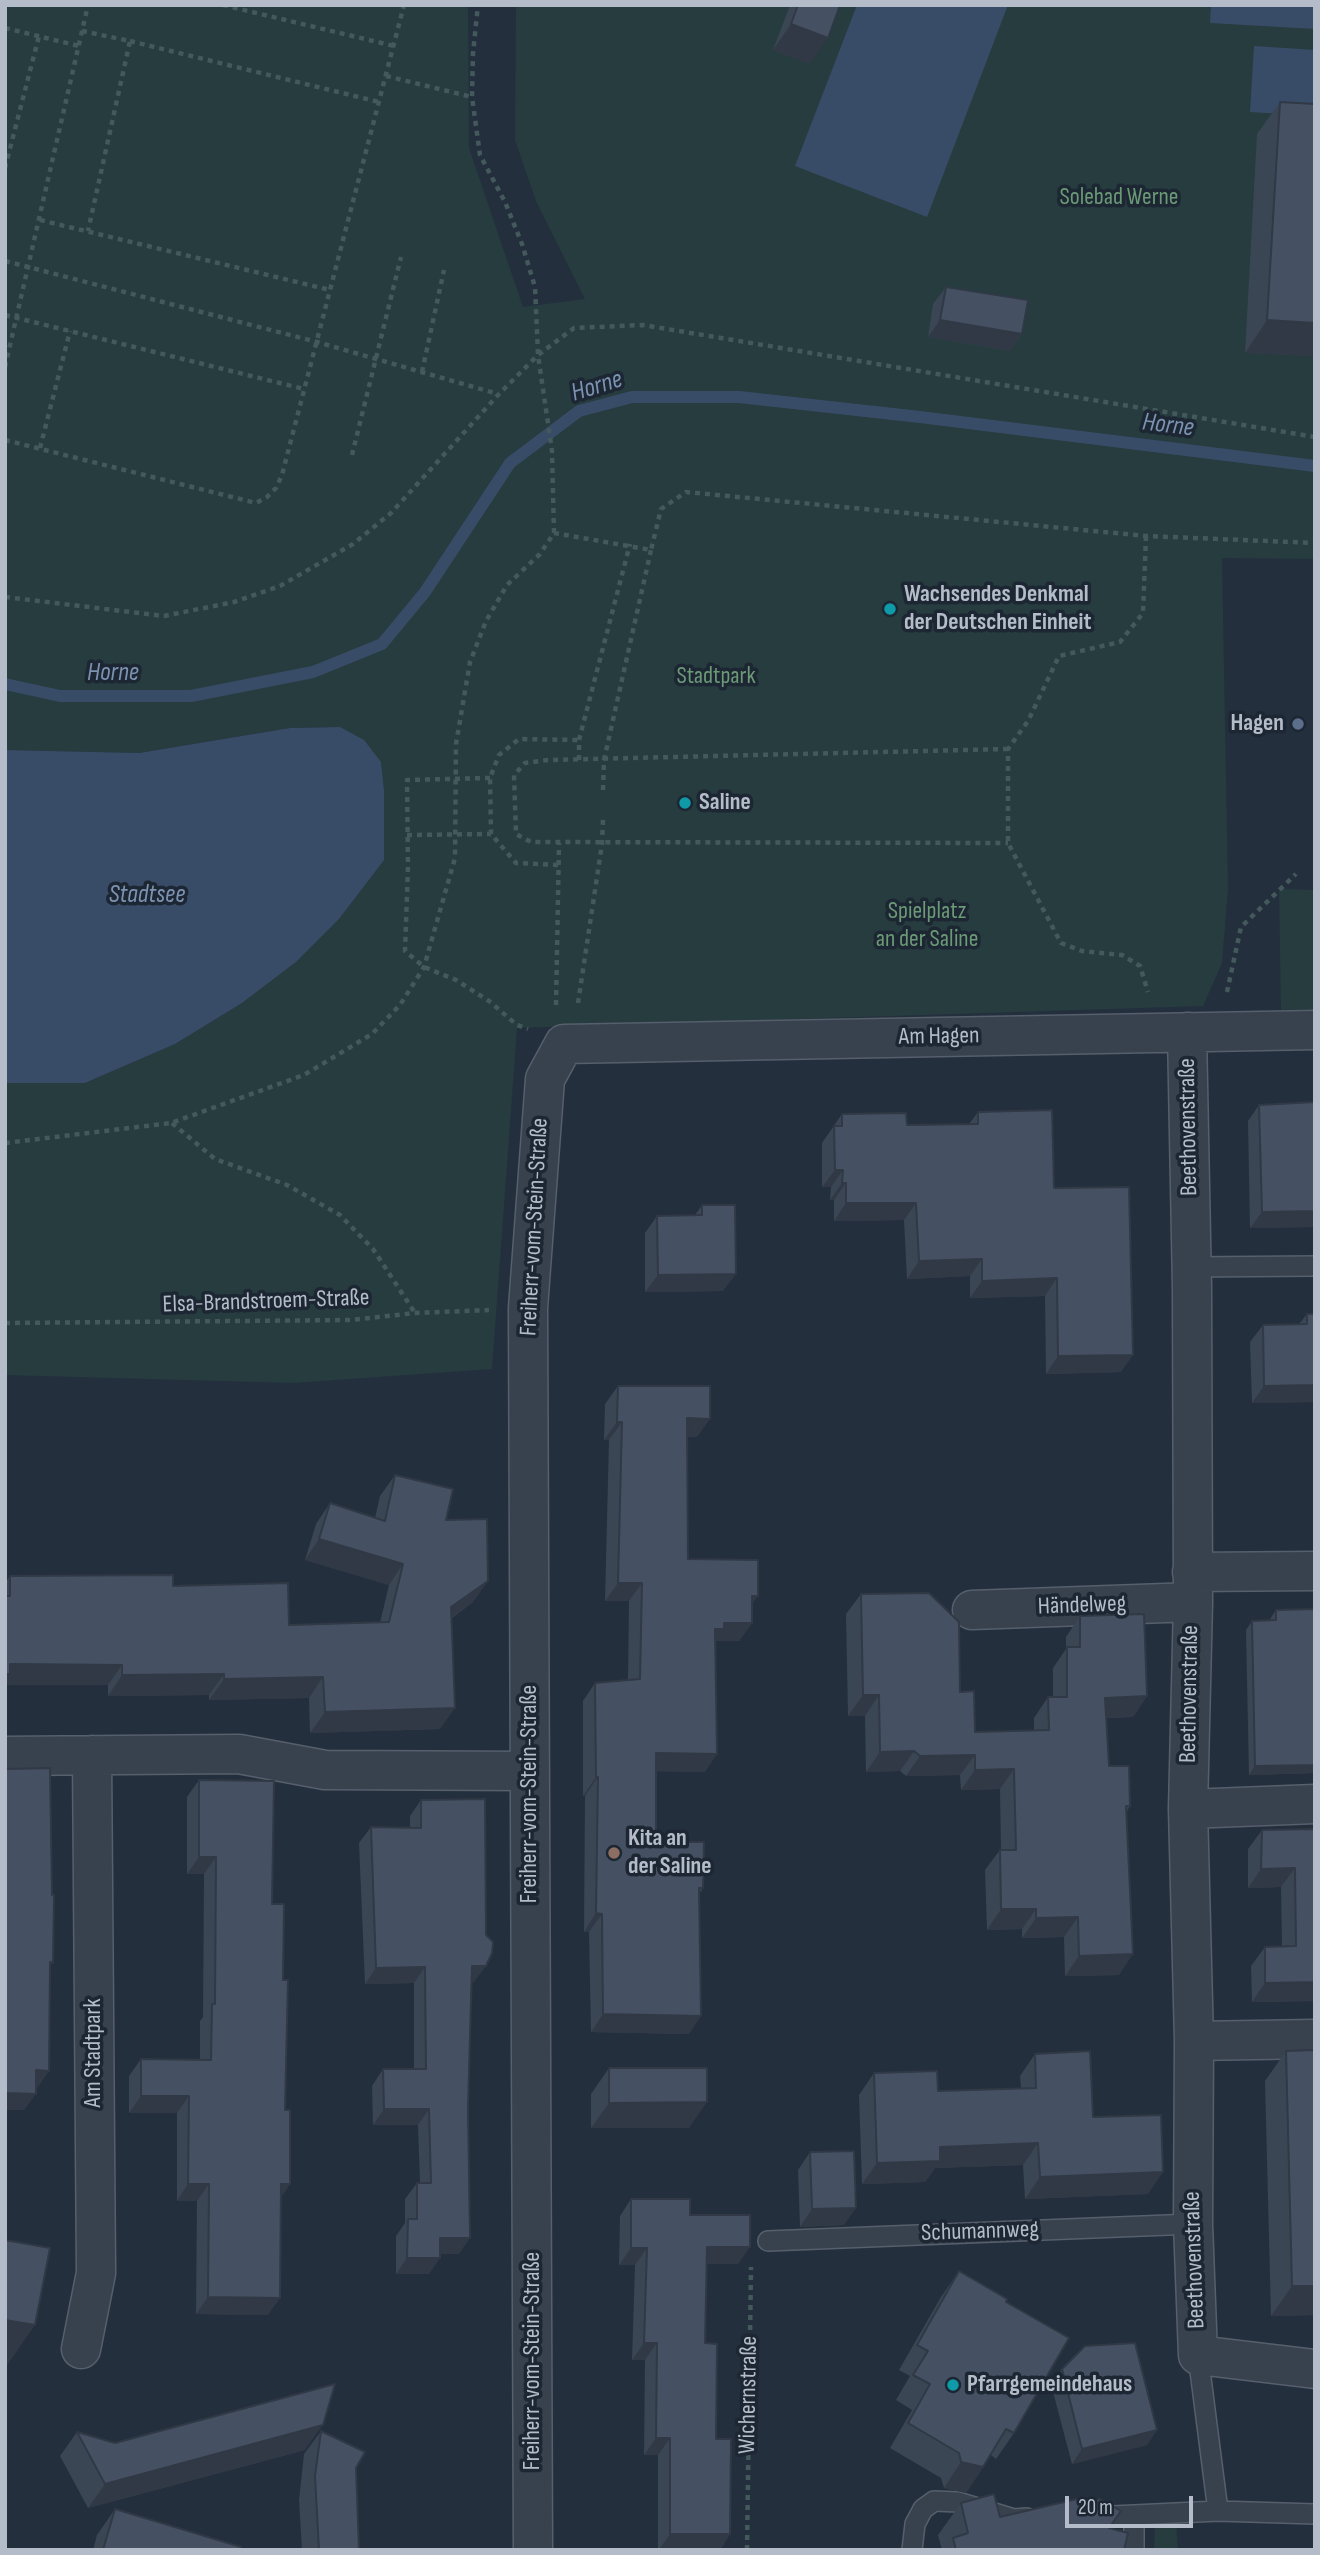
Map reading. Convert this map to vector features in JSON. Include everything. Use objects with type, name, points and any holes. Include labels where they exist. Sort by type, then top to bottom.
[{"type":"street","name":"Am Hagen","points":[[564,1044],[1315,1030]]},
{"type":"street","name":"Beethovenstraße","points":[[1170,1032],[1191,1267],[1192,1587],[1188,1809],[1194,2041],[1192,2224],[1198,2355]]},
{"type":"street","name":"Freiherr-vom-Stein-Straße","points":[[533,2550],[528,1308],[545,1079],[564,1044]]},
{"type":"street","name":"Händelweg","points":[[972,1610],[1315,1571]]},
{"type":"street","points":[[5,1755],[239,1754],[326,1770],[530,1772]]},
{"type":"street","name":"Am Stadtpark","points":[[81,2349],[96,2273],[92,1755]]},
{"type":"street","points":[[1188,1809],[1315,1804]]},
{"type":"street","points":[[1194,2041],[1315,2039]]},
{"type":"street","points":[[1198,2355],[1315,2369]]},
{"type":"lane","points":[[1191,1267],[1315,1266]]},
{"type":"lane","name":"Schumannweg","points":[[768,2241],[1192,2224]]},
{"type":"lane","points":[[1198,2355],[1218,2511]]},
{"type":"lane","points":[[912,2550],[915,2524],[923,2509],[934,2501],[958,2502],[1014,2519],[1041,2518]]},
{"type":"lane","points":[[1067,2517],[1218,2511],[1315,2514]]},
{"type":"lane","points":[[1134,2516],[1134,2550]]},
{"type":"path","points":[[5,367],[88,5]]},
{"type":"path","points":[[223,5],[394,46]]},
{"type":"path","points":[[5,440],[256,503],[276,488],[282,475],[404,5]]},
{"type":"path","points":[[5,1143],[171,1122],[304,1075],[372,1034],[400,1005],[424,967],[455,858],[456,744],[470,662],[486,621],[507,585],[540,554],[554,533],[552,451],[538,355],[535,287],[505,202],[480,155],[471,97],[478,5]]},
{"type":"path","points":[[5,29],[79,46]]},
{"type":"path","points":[[82,31],[379,102]]},
{"type":"path","points":[[5,168],[39,36]]},
{"type":"path","points":[[88,232],[130,41]]},
{"type":"path","points":[[386,76],[471,97]]},
{"type":"path","points":[[40,220],[330,290]]},
{"type":"path","points":[[352,455],[401,257]]},
{"type":"path","points":[[5,261],[317,342],[498,394]]},
{"type":"path","points":[[422,372],[444,270]]},
{"type":"path","points":[[5,315],[304,389]]},
{"type":"path","points":[[5,597],[164,616],[234,602],[280,586],[352,544],[391,513],[498,394],[538,355],[574,328],[643,325],[1315,437]]},
{"type":"path","points":[[40,448],[70,331]]},
{"type":"path","points":[[603,790],[604,760],[661,509],[686,492],[1146,536],[1315,543]]},
{"type":"path","points":[[554,533],[629,544],[651,550]]},
{"type":"path","points":[[1146,536],[1143,614],[1120,642],[1059,656],[1028,721],[1008,748],[1008,843],[1061,943],[1082,951],[1122,955],[1140,966],[1149,994],[1170,1032]]},
{"type":"path","points":[[579,760],[579,740],[629,544]]},
{"type":"path","points":[[558,865],[516,863],[491,834],[490,778],[499,755],[519,739],[579,740]]},
{"type":"path","points":[[1008,748],[579,760],[525,763],[514,775],[516,834],[531,842],[1008,843]]},
{"type":"path","points":[[490,778],[407,780],[405,951],[424,967],[456,980],[489,1001],[517,1025],[564,1044]]},
{"type":"path","points":[[564,1044],[578,1004],[602,844],[603,819]]},
{"type":"path","points":[[407,835],[491,834]]},
{"type":"path","points":[[559,842],[555,1010],[564,1044]]},
{"type":"path","points":[[1214,993],[1227,992],[1241,927],[1296,874]]},
{"type":"path","points":[[171,1122],[215,1159],[287,1185],[340,1215],[373,1249],[415,1313]]},
{"type":"path","name":"Elsa-Brandstroem-Straße","points":[[5,1323],[351,1320],[415,1313],[528,1308]]},
{"type":"path","name":"Wichernstraße","points":[[747,2550],[751,2254]]},
{"type":"green space","points":[[5,5],[468,5],[469,148],[523,307],[585,299],[536,201],[515,140],[516,5],[1315,5],[1315,559],[1222,558],[1228,889],[1222,963],[1203,1006],[517,1028],[492,1369],[293,1383],[5,1375],[5,1083],[85,1083],[175,1044],[242,1003],[296,962],[339,919],[384,859],[384,790],[381,762],[340,727],[290,728],[139,753],[5,750]]},
{"type":"green space","points":[[1279,889],[1315,890],[1315,1009],[1281,1010]]},
{"type":"green space","points":[[1176,2522],[1178,2550],[1154,2550],[1155,2525]]},
{"type":"water","points":[[857,5],[1008,5],[927,217],[795,166]]},
{"type":"water","points":[[1211,5],[1315,5],[1315,29],[1210,23]]},
{"type":"water","points":[[1254,46],[1315,50],[1315,116],[1250,112]]},
{"type":"water","name":"Stadtsee","points":[[340,727],[364,740],[381,762],[384,790],[384,860],[339,919],[296,962],[242,1003],[175,1044],[85,1083],[5,1083],[5,750],[139,753],[290,728]]},
{"type":"building","points":[[798,5],[840,5],[828,38],[791,24]]},
{"type":"building","points":[[1280,102],[1315,104],[1315,323],[1267,320]]},
{"type":"building","points":[[946,287],[1028,300],[1022,334],[940,320]]},
{"type":"building","points":[[1315,1102],[1315,1211],[1262,1212],[1259,1105]]},
{"type":"building","points":[[1052,1110],[1054,1188],[1129,1187],[1133,1355],[1058,1356],[1057,1278],[982,1281],[982,1259],[919,1261],[916,1203],[846,1203],[846,1183],[842,1183],[843,1170],[835,1170],[834,1126],[842,1126],[842,1114],[906,1113],[907,1125],[978,1124],[978,1112]]},
{"type":"building","points":[[702,1205],[735,1205],[736,1274],[658,1275],[657,1216],[702,1215]]},
{"type":"building","points":[[1307,1314],[1315,1314],[1315,1385],[1264,1386],[1263,1325],[1307,1324]]},
{"type":"building","points":[[618,1386],[710,1386],[710,1419],[687,1418],[688,1559],[758,1560],[758,1596],[752,1596],[752,1623],[724,1623],[724,1629],[715,1629],[717,1754],[656,1753],[656,1842],[704,1842],[703,1888],[699,1888],[701,2016],[603,2014],[602,1914],[596,1913],[598,1777],[595,1683],[640,1679],[642,1583],[618,1583],[622,1422],[617,1422]]},
{"type":"building","points":[[395,1475],[453,1489],[446,1520],[487,1519],[488,1581],[451,1607],[455,1708],[325,1712],[323,1677],[224,1679],[224,1674],[122,1675],[122,1665],[10,1664],[10,1674],[5,1674],[5,1596],[10,1596],[10,1576],[173,1575],[173,1586],[288,1583],[289,1625],[389,1622],[403,1564],[319,1539],[330,1503],[385,1521]]},
{"type":"building","points":[[929,1593],[959,1622],[960,1692],[974,1691],[975,1732],[1049,1730],[1048,1697],[1067,1697],[1067,1647],[1080,1647],[1080,1616],[1144,1614],[1147,1696],[1105,1698],[1109,1766],[1129,1766],[1130,1806],[1126,1806],[1133,1954],[1079,1956],[1078,1917],[1036,1918],[1036,1909],[1001,1909],[1000,1850],[1016,1850],[1014,1769],[975,1770],[975,1755],[920,1756],[914,1751],[880,1752],[879,1695],[863,1695],[861,1594]]},
{"type":"building","points":[[1315,1609],[1315,1765],[1255,1766],[1252,1621],[1276,1620],[1276,1610]]},
{"type":"building","points":[[50,1768],[54,1895],[49,2071],[36,2070],[36,2094],[5,2093],[5,1769]]},
{"type":"building","points":[[199,1780],[274,1781],[272,1904],[284,1904],[283,1980],[288,1980],[285,2110],[290,2110],[290,2184],[281,2184],[280,2298],[208,2297],[209,2184],[188,2184],[189,2096],[141,2096],[141,2059],[211,2060],[212,2004],[215,2004],[216,1857],[199,1857]]},
{"type":"building","points":[[485,1799],[486,1935],[493,1942],[492,1953],[486,1966],[472,1966],[468,2108],[470,2238],[440,2238],[440,2258],[407,2258],[408,2219],[417,2219],[417,2183],[431,2183],[429,2109],[384,2109],[383,2069],[426,2069],[425,1967],[376,1968],[371,1827],[421,1828],[421,1800]]},
{"type":"building","points":[[1315,1829],[1315,1982],[1265,1983],[1265,1947],[1296,1946],[1295,1868],[1261,1869],[1262,1830]]},
{"type":"building","points":[[1315,2050],[1315,2286],[1292,2286],[1286,2051]]},
{"type":"building","points":[[1090,2051],[1093,2117],[1161,2115],[1163,2172],[1040,2177],[1038,2143],[940,2147],[940,2161],[877,2163],[874,2073],[937,2071],[938,2091],[1036,2088],[1035,2054]]},
{"type":"building","points":[[609,2068],[707,2068],[707,2102],[609,2103]]},
{"type":"building","points":[[854,2151],[856,2208],[812,2209],[810,2152]]},
{"type":"building","points":[[631,2199],[690,2199],[690,2215],[750,2215],[750,2247],[707,2247],[705,2343],[717,2344],[716,2439],[731,2439],[730,2534],[670,2534],[670,2438],[656,2438],[657,2343],[644,2343],[647,2248],[631,2248]]},
{"type":"building","points":[[5,2240],[50,2248],[35,2325],[5,2320]]},
{"type":"building","name":"Pfarrgemeindehaus","points":[[959,2271],[1069,2338],[1014,2433],[1006,2429],[983,2467],[961,2462],[959,2453],[908,2423],[930,2384],[913,2375],[928,2351],[917,2345]]},
{"type":"building","points":[[1135,2343],[1157,2430],[1082,2449],[1062,2369],[1085,2346]]},
{"type":"building","points":[[335,2384],[323,2425],[105,2484],[77,2432],[115,2443]]},
{"type":"building","points":[[321,2431],[365,2452],[356,2468],[359,2550],[319,2550],[315,2476]]},
{"type":"building","points":[[994,2494],[1000,2517],[1077,2499],[1078,2505],[1100,2499],[1121,2511],[1109,2528],[1128,2533],[1124,2550],[956,2550],[953,2538],[968,2533],[961,2503]]},
{"type":"building","points":[[115,2509],[241,2547],[241,2550],[103,2550]]},
{"type":"waterway","name":"Horne","points":[[5,684],[60,696],[191,696],[313,672],[382,644],[425,592],[510,463],[579,411],[632,397],[739,397],[1315,466]]},
{"type":"place","name":"Wachsendes Denkmal der Deutschen Einheit","points":[[890,609]]},
{"type":"place","name":"Hagen","points":[[1298,724]]},
{"type":"place","name":"Saline","points":[[685,803]]},
{"type":"place","name":"Kita an der Saline","points":[[614,1853]]},
{"type":"place","name":"Pfarrgemeindehaus","points":[[953,2385]]},
{"type":"park label","name":"Solebad Werne","points":[[1119,198]]},
{"type":"park label","name":"Stadtpark","points":[[716,677]]},
{"type":"park label","name":"Spielplatz an der Saline","points":[[927,926]]}]
